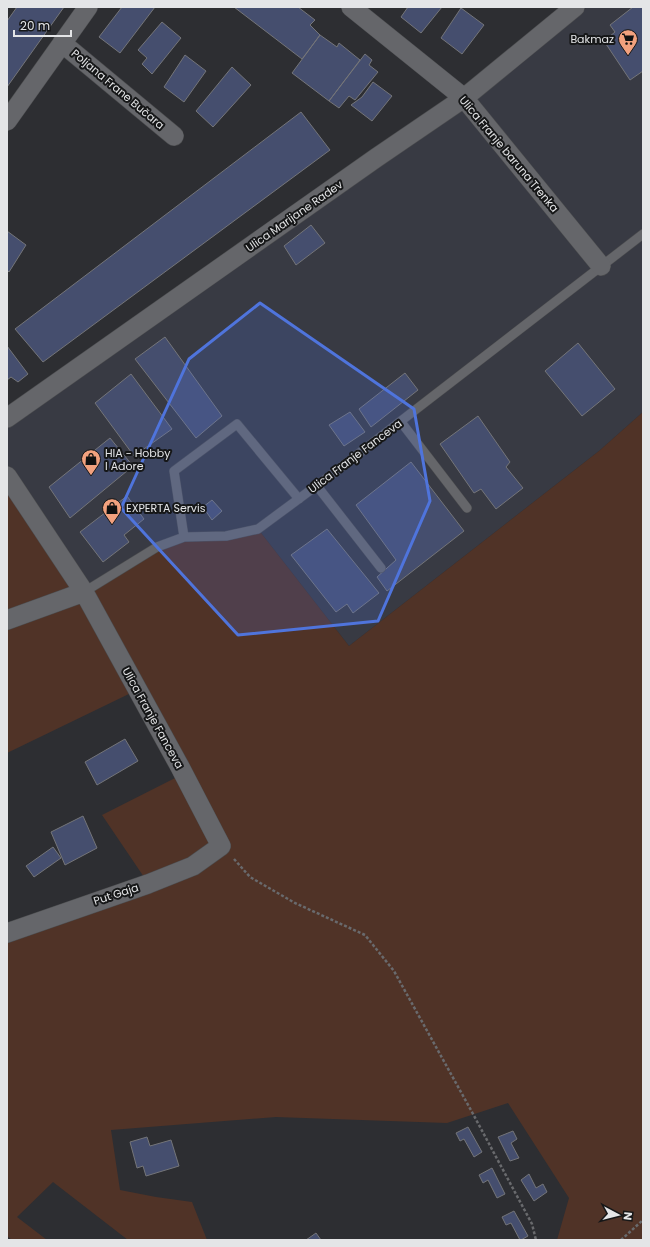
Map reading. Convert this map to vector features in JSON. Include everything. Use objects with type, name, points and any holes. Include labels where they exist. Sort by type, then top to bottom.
[{"type":"street","name":"Poljana Frane Bučara","points":[[7,121],[88,7]]},
{"type":"street","name":"Ulica Franje baruna Trenka","points":[[351,7],[464,98],[601,266]]},
{"type":"street","name":"Ulica Marijane Radev","points":[[7,418],[370,162],[464,98],[576,7]]},
{"type":"street","name":"Poljana Frane Bučara","points":[[62,43],[174,136]]},
{"type":"street","name":"Ulica Franje Fanceva","points":[[7,476],[84,592],[180,767],[221,846]]},
{"type":"street","points":[[7,620],[84,592]]},
{"type":"street","name":"Put Gaja","points":[[7,933],[148,884],[193,866],[221,846]]},
{"type":"lane","name":"Ulica Franje Fanceva","points":[[84,592],[157,547],[184,537],[226,536],[258,529],[401,422],[643,234]]},
{"type":"lane","points":[[401,422],[467,508]]},
{"type":"lane","points":[[184,537],[174,471],[237,424],[299,499]]},
{"type":"lane","points":[[317,486],[381,568]]},
{"type":"path","points":[[221,846],[250,876],[295,903],[365,935],[380,953],[394,972],[472,1112],[532,1224],[536,1240]]},
{"type":"path","points":[[621,1240],[643,1220]]},
{"type":"highlighted area","points":[[260,303],[414,409],[430,501],[378,621],[238,635],[121,508],[189,359]]},
{"type":"shaded area","points":[[587,7],[643,7],[643,412],[599,451],[349,646],[258,529],[84,592],[7,476],[7,418],[464,98]]},
{"type":"shaded area","points":[[643,412],[643,1240],[557,1240],[569,1198],[508,1103],[447,1123],[276,1117],[111,1130],[120,1190],[192,1202],[207,1240],[128,1240],[53,1182],[17,1217],[47,1240],[12,1240],[7,1236],[7,933],[148,883],[102,815],[181,775],[133,692],[7,753],[7,476],[84,592],[184,537],[258,529],[349,646],[599,451]]},
{"type":"building","points":[[17,7],[64,7],[7,87],[7,21]]},
{"type":"building","points":[[122,7],[155,7],[120,53],[99,37]]},
{"type":"building","points":[[234,7],[298,7],[315,20],[310,25],[320,35],[302,59]]},
{"type":"building","points":[[408,7],[442,7],[421,33],[401,17]]},
{"type":"building","name":"Bakmaz","points":[[633,7],[643,7],[643,71],[630,80],[604,41],[615,32],[610,25]]},
{"type":"building","points":[[461,8],[484,25],[462,54],[441,38]]},
{"type":"building","points":[[162,22],[181,38],[152,74],[142,64],[147,58],[138,50]]},
{"type":"building","points":[[320,35],[337,47],[339,43],[360,60],[329,101],[292,73]]},
{"type":"building","points":[[365,54],[372,60],[369,65],[378,72],[355,100],[349,96],[339,108],[329,101]]},
{"type":"building","points":[[185,55],[206,71],[184,102],[164,87]]},
{"type":"building","points":[[232,67],[251,85],[213,127],[196,111]]},
{"type":"building","points":[[373,82],[392,96],[372,121],[351,105],[362,97]]},
{"type":"building","points":[[301,112],[330,150],[43,362],[15,329]]},
{"type":"building","points":[[311,225],[325,243],[296,265],[284,246]]},
{"type":"building","points":[[7,231],[26,245],[9,272],[7,270]]},
{"type":"building","points":[[165,337],[222,416],[196,438],[135,359]]},
{"type":"building","points":[[578,343],[615,389],[582,416],[545,371]]},
{"type":"building","points":[[7,346],[28,374],[18,382],[11,377],[7,380]]},
{"type":"building","points":[[405,373],[418,390],[371,427],[359,409]]},
{"type":"building","points":[[131,374],[172,429],[134,456],[95,403]]},
{"type":"building","points":[[350,412],[365,432],[344,446],[329,425]]},
{"type":"building","points":[[478,416],[510,462],[506,467],[523,488],[496,509],[481,489],[474,493],[440,444]]},
{"type":"building","name":"HIA - Hobby I Adore","points":[[110,438],[133,466],[70,518],[49,487]]},
{"type":"building","points":[[411,462],[464,531],[387,591],[377,577],[396,560],[356,505]]},
{"type":"building","name":"EXPERTA Servis","points":[[127,496],[144,519],[124,535],[129,542],[103,562],[80,532]]},
{"type":"building","points":[[212,500],[222,511],[212,520],[203,507]]},
{"type":"building","points":[[327,529],[379,593],[353,613],[347,604],[336,612],[291,555]]},
{"type":"building","points":[[125,739],[138,761],[97,785],[85,762]]},
{"type":"building","points":[[83,816],[97,848],[65,865],[51,832]]},
{"type":"building","points":[[53,847],[61,858],[34,877],[26,866]]},
{"type":"building","points":[[468,1127],[482,1152],[474,1157],[464,1139],[460,1141],[456,1133]]},
{"type":"building","points":[[513,1131],[517,1139],[511,1143],[519,1158],[510,1161],[498,1137]]},
{"type":"building","points":[[147,1137],[150,1146],[171,1140],[179,1166],[146,1176],[143,1166],[137,1168],[130,1142]]},
{"type":"building","points":[[492,1168],[505,1194],[497,1198],[488,1180],[483,1183],[479,1175]]},
{"type":"building","points":[[529,1174],[536,1188],[543,1184],[547,1192],[534,1201],[521,1180]]},
{"type":"building","points":[[514,1211],[528,1236],[521,1240],[511,1223],[506,1225],[502,1217]]},
{"type":"building","points":[[316,1233],[321,1240],[306,1240]]},
{"type":"place","name":"Bakmaz","points":[[628,56]]},
{"type":"place","name":"HIA - Hobby I Adore","points":[[91,476]]},
{"type":"place","name":"EXPERTA Servis","points":[[112,525]]}]
